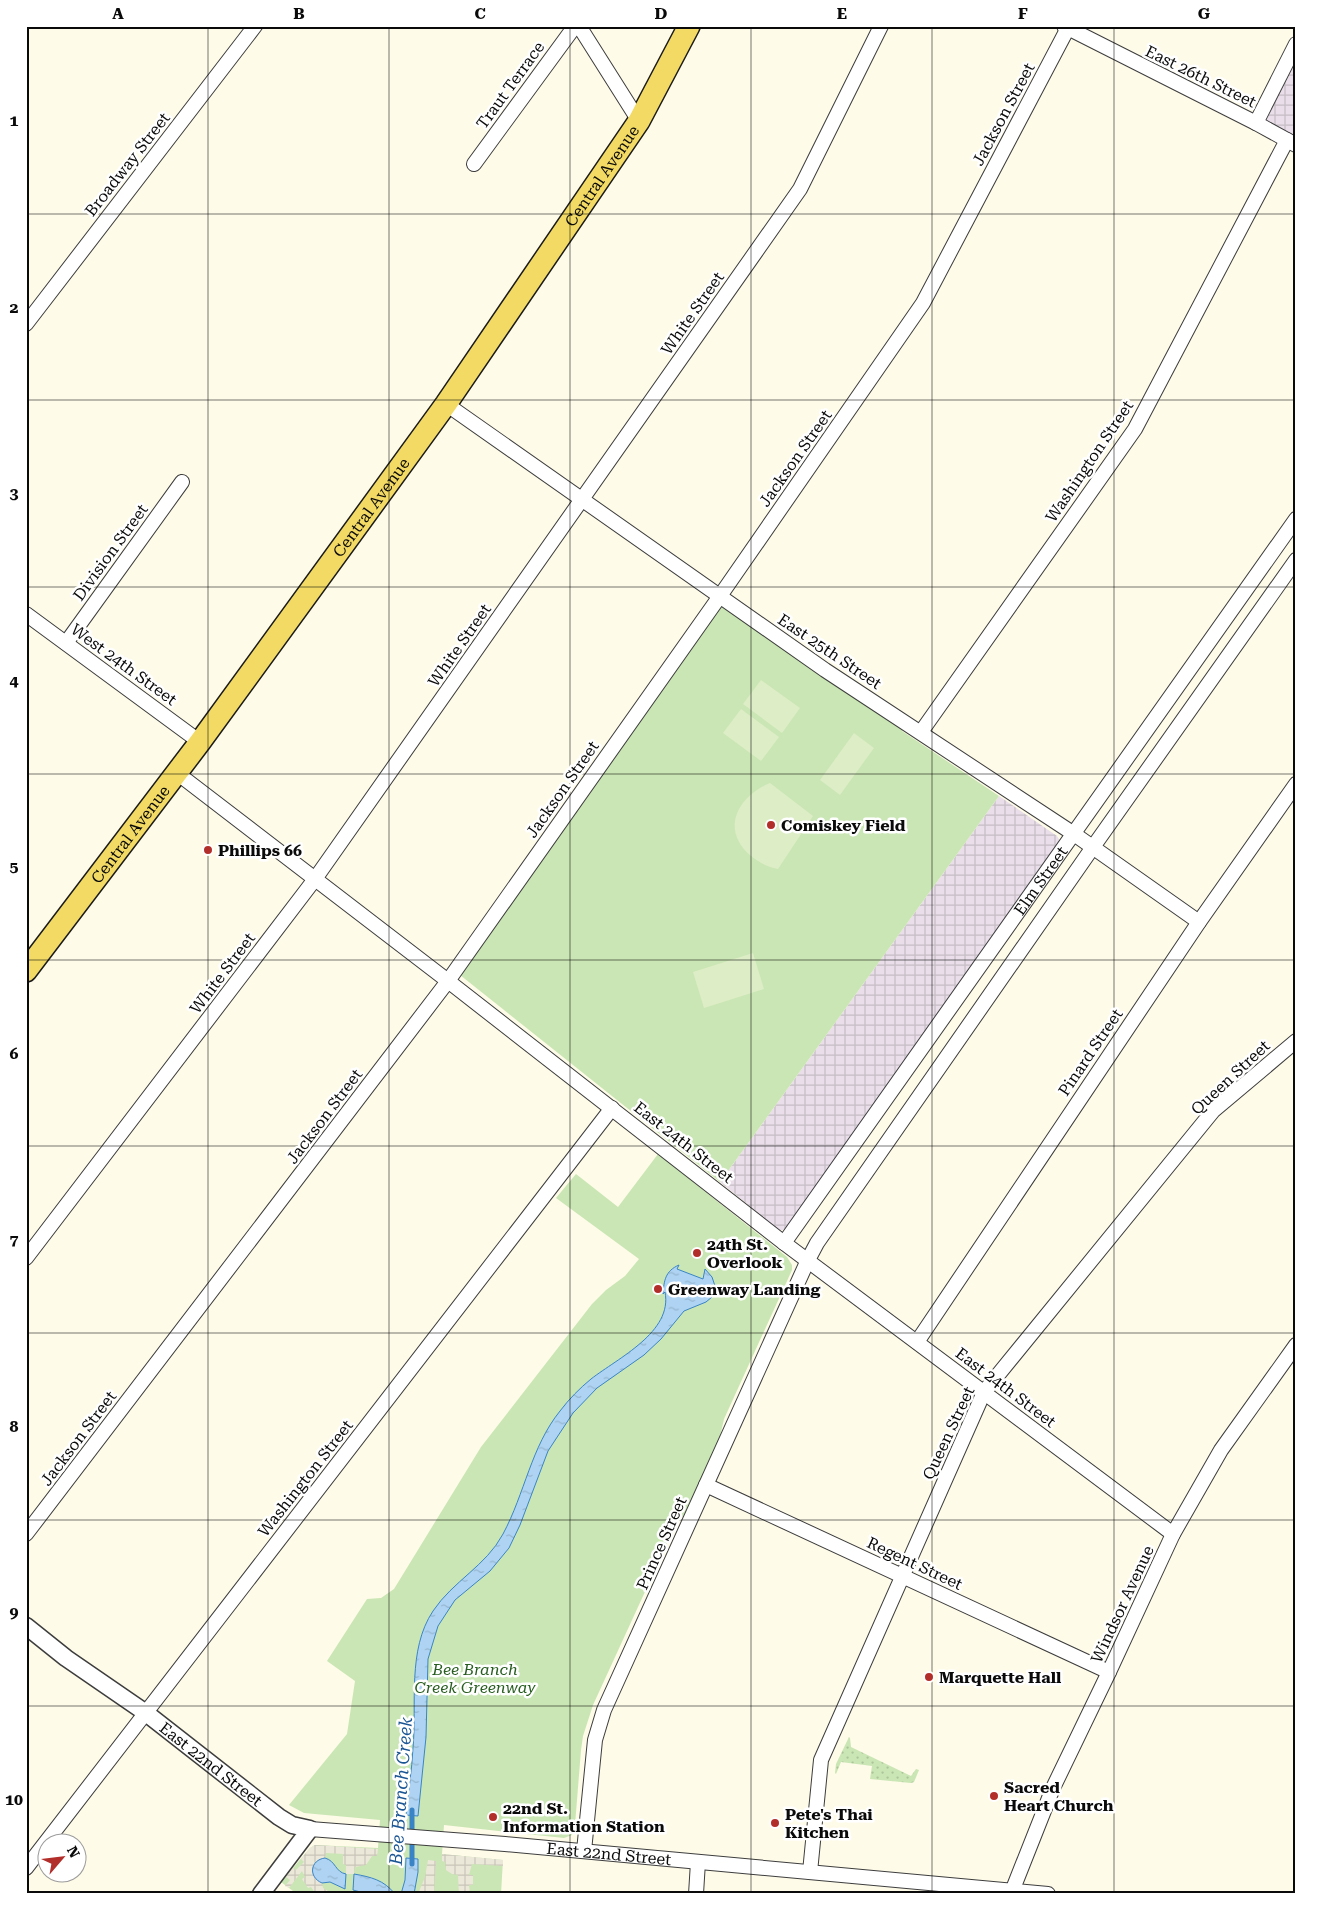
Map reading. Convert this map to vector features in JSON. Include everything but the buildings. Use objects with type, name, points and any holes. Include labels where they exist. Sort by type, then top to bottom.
[{"type":"main road","name":"Central Avenue","points":[[26,971],[200,742],[446,404],[639,121],[689,26]]},
{"type":"street","name":"Broadway Street","points":[[26,324],[255,26]]},
{"type":"street","name":"Traut Terrace","points":[[474,164],[575,26]]},
{"type":"street","points":[[580,26],[639,121]]},
{"type":"street","name":"White Street","points":[[26,1258],[316,879],[800,189],[881,26]]},
{"type":"street","name":"East 26th Street","points":[[1067,27],[1291,142]]},
{"type":"street","name":"Jackson Street","points":[[26,1534],[448,981],[720,596],[923,303],[1067,27]]},
{"type":"street","points":[[1256,123],[1296,44]]},
{"type":"street","name":"Washington Street","points":[[921,732],[1135,429],[1291,142]]},
{"type":"street","name":"East 25th Street","points":[[446,404],[825,670],[1074,834],[1199,922]]},
{"type":"street","name":"Division Street","points":[[66,643],[182,482]]},
{"type":"street","name":"Elm Street","points":[[784,1243],[1296,520]]},
{"type":"street","name":"Elm Street","points":[[808,1260],[817,1243],[1093,847],[1296,560]]},
{"type":"street","name":"West 24th Street","points":[[26,614],[200,742]]},
{"type":"street","name":"East 24th Street","points":[[177,773],[784,1243],[1173,1534]]},
{"type":"street","name":"Pinard Street","points":[[917,1342],[1199,922],[1296,784]]},
{"type":"street","name":"Queen Street","points":[[810,1872],[821,1760],[984,1392],[1213,1111],[1293,1048]]},
{"type":"street","name":"Washington Street","points":[[26,1868],[612,1108]]},
{"type":"street","name":"Prince Street","points":[[584,1851],[594,1740],[600,1721],[808,1260]]},
{"type":"street","name":"Windsor Avenue","points":[[1011,1892],[1053,1788],[1173,1534],[1221,1450],[1296,1345]]},
{"type":"street","name":"Regent Street","points":[[706,1485],[902,1578],[1109,1672]]},
{"type":"street","name":"East 22nd Street","points":[[26,1626],[66,1658],[146,1713],[279,1817],[292,1825],[310,1829],[584,1851],[1048,1894]]},
{"type":"street","points":[[261,1894],[310,1829]]},
{"type":"street","points":[[696,1894],[698,1862]]},
{"type":"shaded area","points":[[1296,61],[1296,139],[1265,122]]},
{"type":"shaded area","points":[[999,796],[1057,836],[1060,841],[1059,845],[917,1047],[786,1228],[779,1230],[720,1182]]},
{"type":"shaded area","points":[[315,1845],[378,1849],[377,1856],[372,1856],[366,1865],[355,1867],[354,1874],[346,1874],[343,1854],[326,1853],[325,1858],[314,1863],[323,1888],[333,1894],[316,1894],[311,1887],[308,1888],[302,1879],[305,1877],[302,1871],[289,1888],[285,1886],[290,1880],[286,1877],[293,1868],[296,1870],[304,1862],[301,1859]]},
{"type":"shaded area","points":[[442,1854],[503,1860],[503,1866],[472,1864],[469,1875],[473,1875],[473,1885],[469,1885],[470,1894],[459,1894],[458,1875],[446,1870],[445,1862],[442,1861]]},
{"type":"shaded area","points":[[428,1860],[436,1861],[434,1894],[418,1894],[425,1877]]},
{"type":"green space","points":[[720,596],[907,723],[902,731],[999,796],[720,1182],[455,971]]},
{"type":"green space","points":[[761,680],[800,708],[782,733],[743,704]]},
{"type":"green space","points":[[741,709],[779,737],[761,761],[723,733]]},
{"type":"green space","points":[[854,733],[874,748],[840,795],[820,780]]},
{"type":"green space","name":"Comiskey Field","points":[[770,783],[813,816],[778,869],[757,861],[742,846],[736,836],[736,815],[741,805],[758,789]]},
{"type":"green space","points":[[753,953],[764,989],[704,1008],[693,972]]},
{"type":"green space","name":"Bee Branch Creek Greenway","points":[[658,1154],[787,1257],[792,1265],[792,1270],[724,1419],[712,1471],[698,1502],[677,1522],[593,1705],[583,1736],[575,1825],[572,1835],[564,1838],[444,1825],[442,1854],[503,1860],[501,1894],[297,1894],[281,1882],[310,1848],[315,1845],[378,1848],[380,1820],[304,1813],[289,1805],[347,1734],[355,1681],[327,1661],[367,1599],[381,1598],[394,1589],[481,1447],[592,1304],[606,1290],[625,1276],[639,1259],[556,1198],[576,1174],[618,1207]]},
{"type":"green space","points":[[849,1737],[851,1747],[911,1776],[916,1769],[919,1770],[914,1782],[870,1779],[872,1766],[841,1762],[836,1774],[836,1764]]},
{"type":"water","points":[[679,1265],[677,1269],[703,1279],[705,1269],[712,1277],[715,1286],[712,1297],[706,1302],[684,1311],[661,1339],[644,1355],[597,1388],[573,1413],[548,1451],[520,1525],[509,1548],[490,1571],[455,1600],[438,1626],[428,1659],[426,1737],[418,1816],[406,1815],[414,1731],[416,1660],[425,1626],[441,1600],[479,1565],[503,1534],[535,1455],[550,1425],[560,1411],[587,1382],[641,1343],[661,1320],[665,1306],[665,1292],[663,1294],[666,1277],[674,1267]]},
{"type":"water","points":[[406,1858],[418,1859],[414,1894],[401,1894],[405,1880]]},
{"type":"water","points":[[320,1859],[329,1859],[342,1873],[346,1874],[345,1889],[330,1882],[322,1883],[314,1877],[314,1865]]},
{"type":"water","points":[[354,1874],[377,1880],[386,1885],[395,1894],[368,1894],[353,1890]]},
{"type":"waterway","name":"Bee Branch Creek","points":[[412,1810],[412,1864]]},
{"type":"place","name":"Comiskey Field","points":[[771,825]]},
{"type":"place","name":"Phillips 66","points":[[208,850]]},
{"type":"place","name":"24th St. Overlook","points":[[697,1253]]},
{"type":"place","name":"Greenway Landing","points":[[658,1289]]},
{"type":"place","name":"Marquette Hall","points":[[929,1677]]},
{"type":"place","name":"Sacred Heart Church","points":[[994,1796]]},
{"type":"place","name":"22nd St. Information Station","points":[[493,1817]]},
{"type":"place","name":"Pete's Thai Kitchen","points":[[775,1823]]}]
